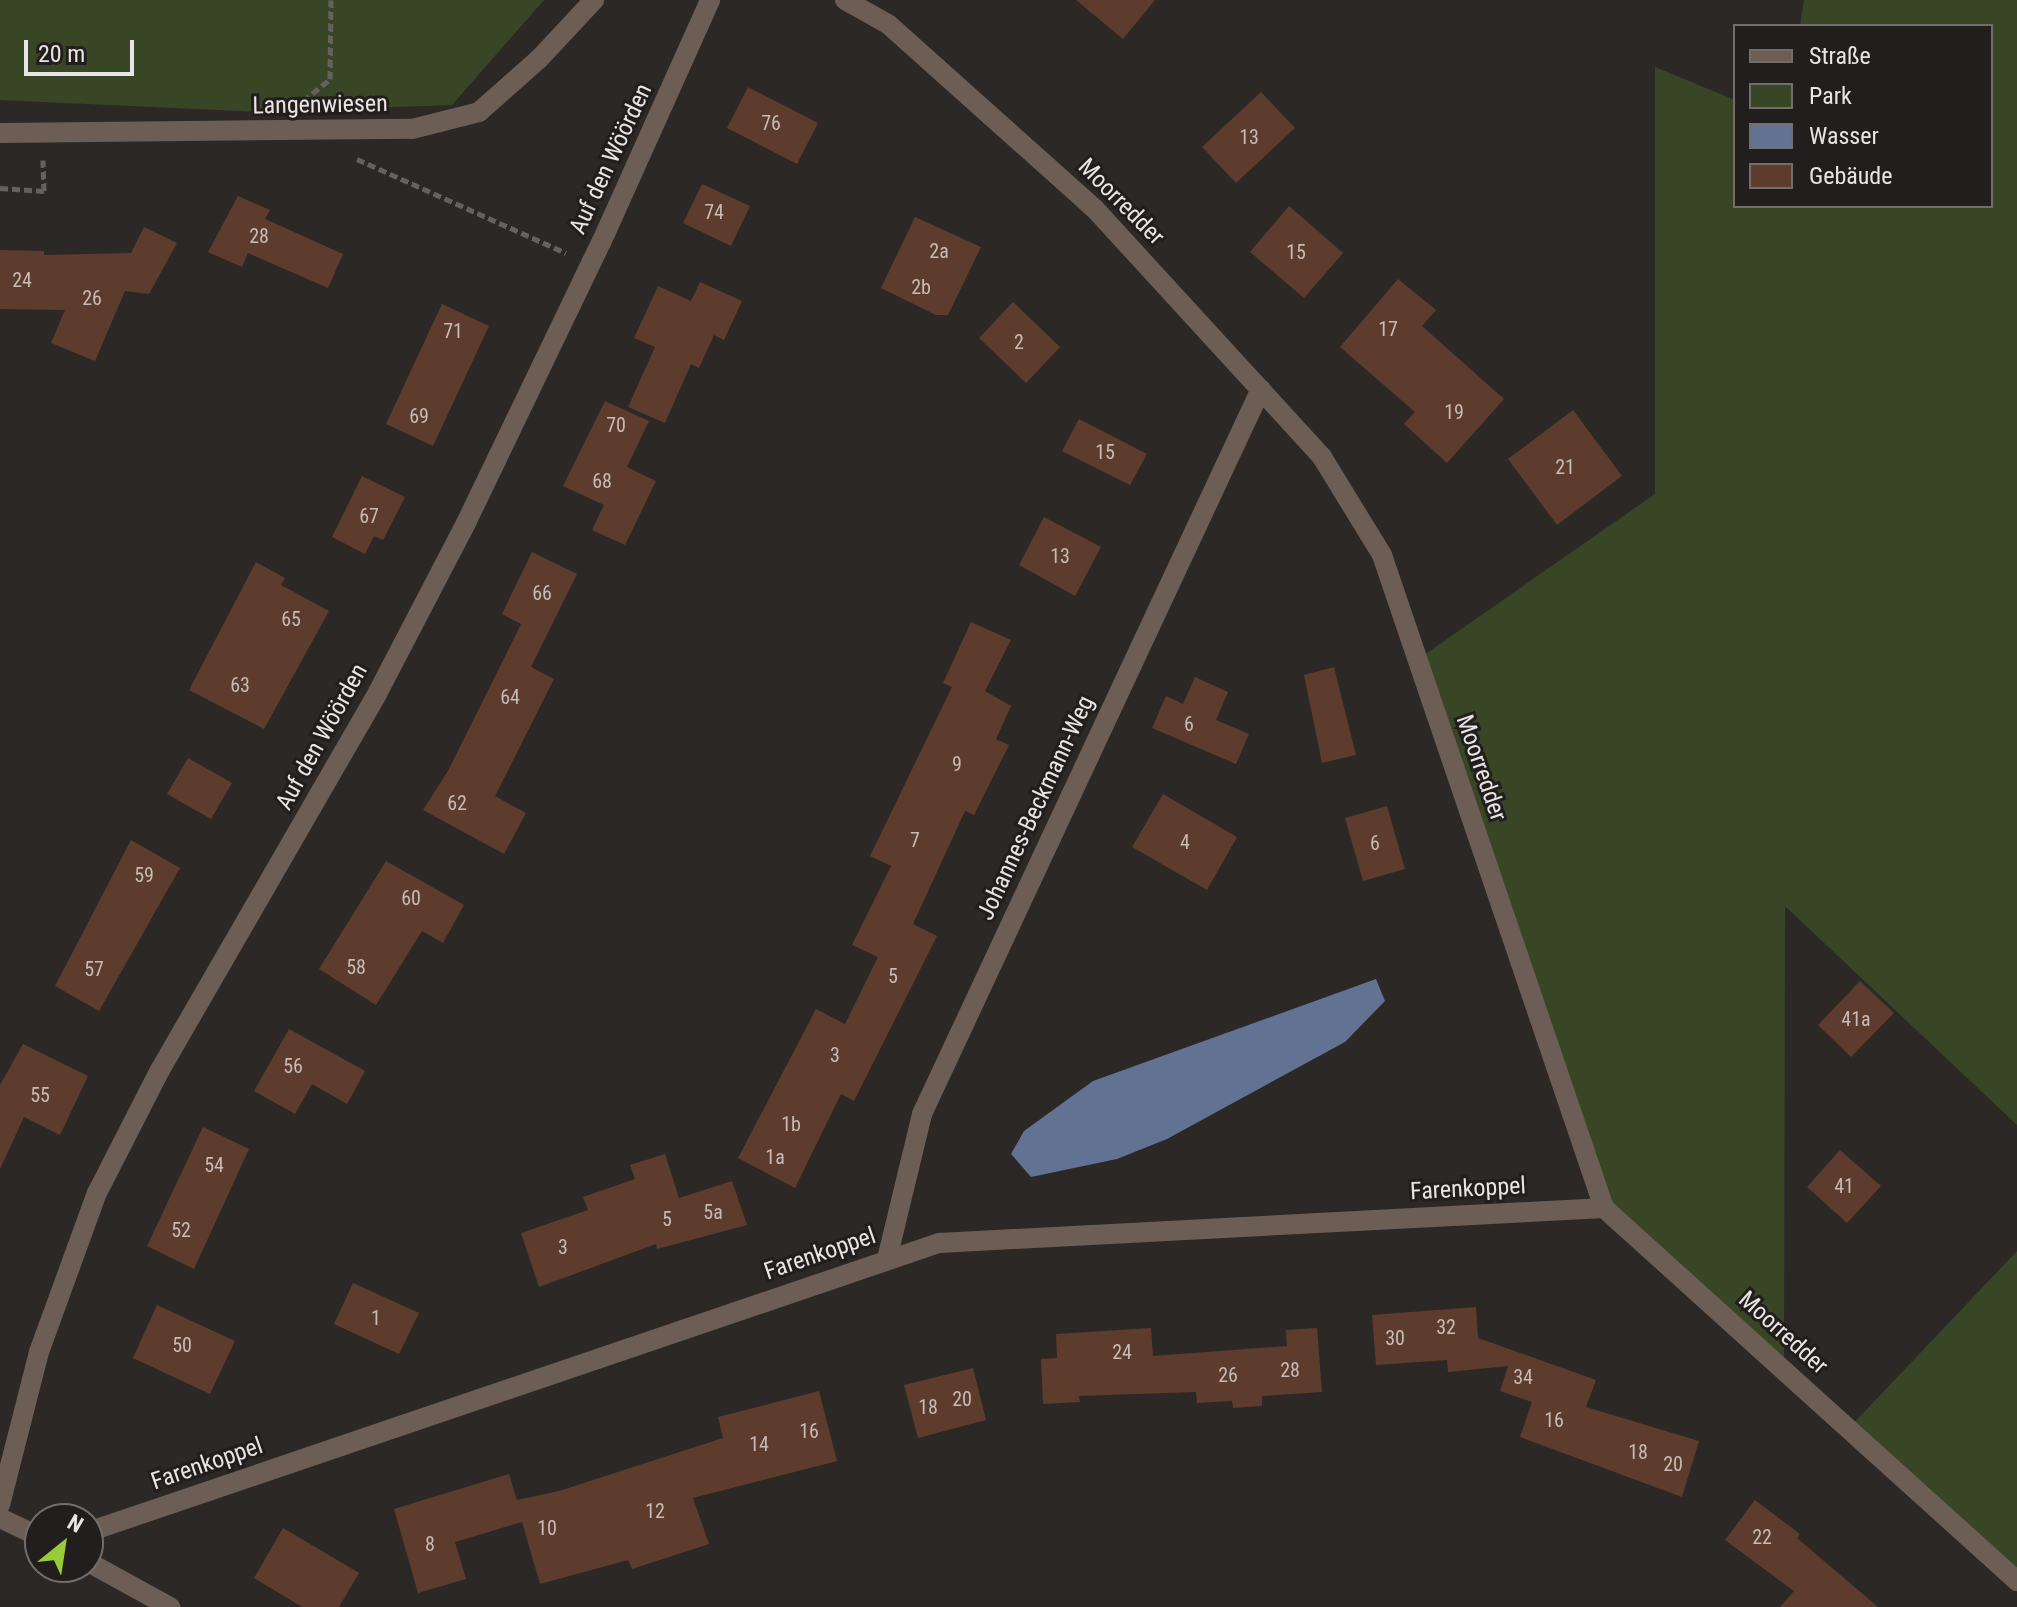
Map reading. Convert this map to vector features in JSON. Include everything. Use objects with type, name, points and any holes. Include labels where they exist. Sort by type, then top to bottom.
[{"type":"street","name":"Langenwiesen","points":[[0,133],[265,133],[412,129],[479,112],[539,59],[594,0]]},
{"type":"street","name":"Auf den Wöörden","points":[[0,1505],[39,1352],[97,1193],[160,1070],[377,694],[591,265],[710,0]]},
{"type":"street","name":"Moorredder","points":[[845,0],[888,24],[1094,208],[1322,457],[1382,555],[1604,1208],[2017,1581]]},
{"type":"street","name":"Johannes-Beckmann-Weg","points":[[887,1259],[922,1114],[1261,389]]},
{"type":"street","name":"Farenkoppel","points":[[104,1527],[939,1243],[1604,1208]]},
{"type":"street","points":[[0,1518],[24,1529]]},
{"type":"street","points":[[104,1571],[170,1607]]},
{"type":"path","points":[[265,133],[330,79],[331,0]]},
{"type":"path","points":[[0,188],[44,191],[42,133]]},
{"type":"path","points":[[353,157],[591,265]]},
{"type":"green space","points":[[0,0],[544,0],[452,105],[260,112],[0,100]]},
{"type":"green space","points":[[1804,0],[2017,0],[2017,1125],[1785,906],[1784,1368],[1604,1208],[1417,660],[1655,494],[1655,67],[1733,99],[1733,208],[1993,208],[1993,24],[1800,24]]},
{"type":"green space","points":[[2017,1251],[2017,1581],[1849,1428]]},
{"type":"water","points":[[1376,979],[1385,1001],[1345,1042],[1167,1139],[1117,1159],[1031,1177],[1011,1154],[1024,1131],[1093,1081]]},
{"type":"building","points":[[1076,0],[1155,0],[1123,39]]},
{"type":"building","points":[[748,87],[818,123],[797,164],[727,128]]},
{"type":"building","points":[[1261,92],[1295,128],[1236,183],[1202,147]]},
{"type":"building","points":[[702,184],[750,206],[731,246],[683,223]]},
{"type":"building","points":[[238,196],[270,210],[265,219],[343,254],[328,288],[248,253],[242,267],[208,252]]},
{"type":"building","points":[[1289,206],[1343,253],[1304,298],[1250,252]]},
{"type":"building","points":[[915,217],[981,247],[948,315],[936,315],[881,288]]},
{"type":"building","points":[[144,227],[177,243],[149,294],[125,291],[95,361],[51,343],[65,310],[0,309],[0,250],[44,251],[44,255],[131,253]]},
{"type":"building","points":[[1398,279],[1436,310],[1422,326],[1504,399],[1447,463],[1404,424],[1415,412],[1340,347]]},
{"type":"building","points":[[700,282],[742,301],[724,340],[714,335],[699,368],[691,364],[665,423],[628,407],[655,347],[634,338],[658,286],[691,301]]},
{"type":"building","points":[[1013,302],[1060,347],[1026,383],[979,338]]},
{"type":"building","points":[[442,304],[489,326],[433,446],[386,424]]},
{"type":"building","points":[[605,401],[649,421],[627,467],[656,481],[625,545],[592,530],[604,505],[563,486]]},
{"type":"building","points":[[1573,410],[1622,476],[1557,525],[1508,459]]},
{"type":"building","points":[[1079,419],[1147,454],[1130,485],[1062,451]]},
{"type":"building","points":[[362,476],[405,497],[383,540],[374,536],[365,554],[332,537]]},
{"type":"building","points":[[1044,517],[1101,547],[1075,596],[1019,565]]},
{"type":"building","points":[[532,552],[577,574],[531,667],[554,679],[495,796],[526,813],[504,854],[423,810],[448,771],[521,624],[502,614]]},
{"type":"building","points":[[256,562],[285,578],[281,585],[329,611],[264,729],[189,690]]},
{"type":"building","points":[[971,622],[1011,640],[985,691],[1011,706],[996,739],[1009,745],[974,815],[965,811],[913,924],[937,936],[854,1101],[841,1094],[795,1188],[738,1158],[816,1009],[845,1024],[878,957],[852,945],[891,866],[870,856],[952,687],[943,683]]},
{"type":"building","points":[[1334,667],[1356,755],[1322,763],[1304,675]]},
{"type":"building","points":[[1195,677],[1228,692],[1216,720],[1249,734],[1236,764],[1152,728],[1166,696],[1183,704]]},
{"type":"building","points":[[188,758],[232,783],[211,819],[167,794]]},
{"type":"building","points":[[1163,794],[1237,837],[1207,890],[1132,847]]},
{"type":"building","points":[[1387,806],[1405,869],[1363,881],[1345,818]]},
{"type":"building","points":[[131,840],[180,868],[99,1011],[55,986]]},
{"type":"building","points":[[386,861],[464,905],[443,943],[422,931],[376,1005],[319,969]]},
{"type":"building","points":[[1860,981],[1894,1013],[1851,1057],[1818,1025]]},
{"type":"building","points":[[289,1029],[365,1071],[347,1104],[312,1084],[295,1114],[254,1091]]},
{"type":"building","points":[[23,1044],[88,1076],[60,1135],[24,1117],[0,1169],[0,1085]]},
{"type":"building","points":[[203,1127],[249,1149],[194,1269],[147,1246]]},
{"type":"building","points":[[1840,1150],[1881,1186],[1847,1223],[1807,1187]]},
{"type":"building","points":[[665,1154],[679,1198],[732,1181],[747,1225],[657,1249],[656,1244],[539,1287],[521,1233],[588,1210],[583,1197],[635,1179],[630,1165]]},
{"type":"building","points":[[353,1283],[419,1313],[399,1354],[334,1324]]},
{"type":"building","points":[[157,1305],[235,1341],[210,1394],[133,1358]]},
{"type":"building","points":[[1476,1307],[1478,1338],[1596,1380],[1586,1407],[1699,1441],[1682,1497],[1520,1437],[1532,1402],[1500,1391],[1508,1366],[1448,1372],[1447,1360],[1376,1365],[1372,1315]]},
{"type":"building","points":[[1151,1328],[1153,1356],[1287,1346],[1286,1330],[1317,1328],[1322,1392],[1262,1396],[1262,1406],[1233,1408],[1232,1401],[1197,1403],[1196,1392],[1079,1396],[1080,1402],[1043,1404],[1041,1359],[1057,1358],[1056,1334]]},
{"type":"building","points":[[973,1368],[986,1420],[918,1438],[904,1385]]},
{"type":"building","points":[[819,1391],[837,1461],[693,1498],[709,1544],[632,1569],[628,1560],[540,1584],[522,1522],[455,1542],[466,1579],[418,1593],[394,1509],[509,1474],[517,1500],[559,1491],[723,1438],[718,1417]]},
{"type":"building","points":[[1755,1500],[1800,1534],[1797,1538],[1878,1607],[1780,1607],[1794,1591],[1725,1540]]},
{"type":"building","points":[[283,1528],[359,1573],[339,1607],[302,1607],[254,1578]]}]
